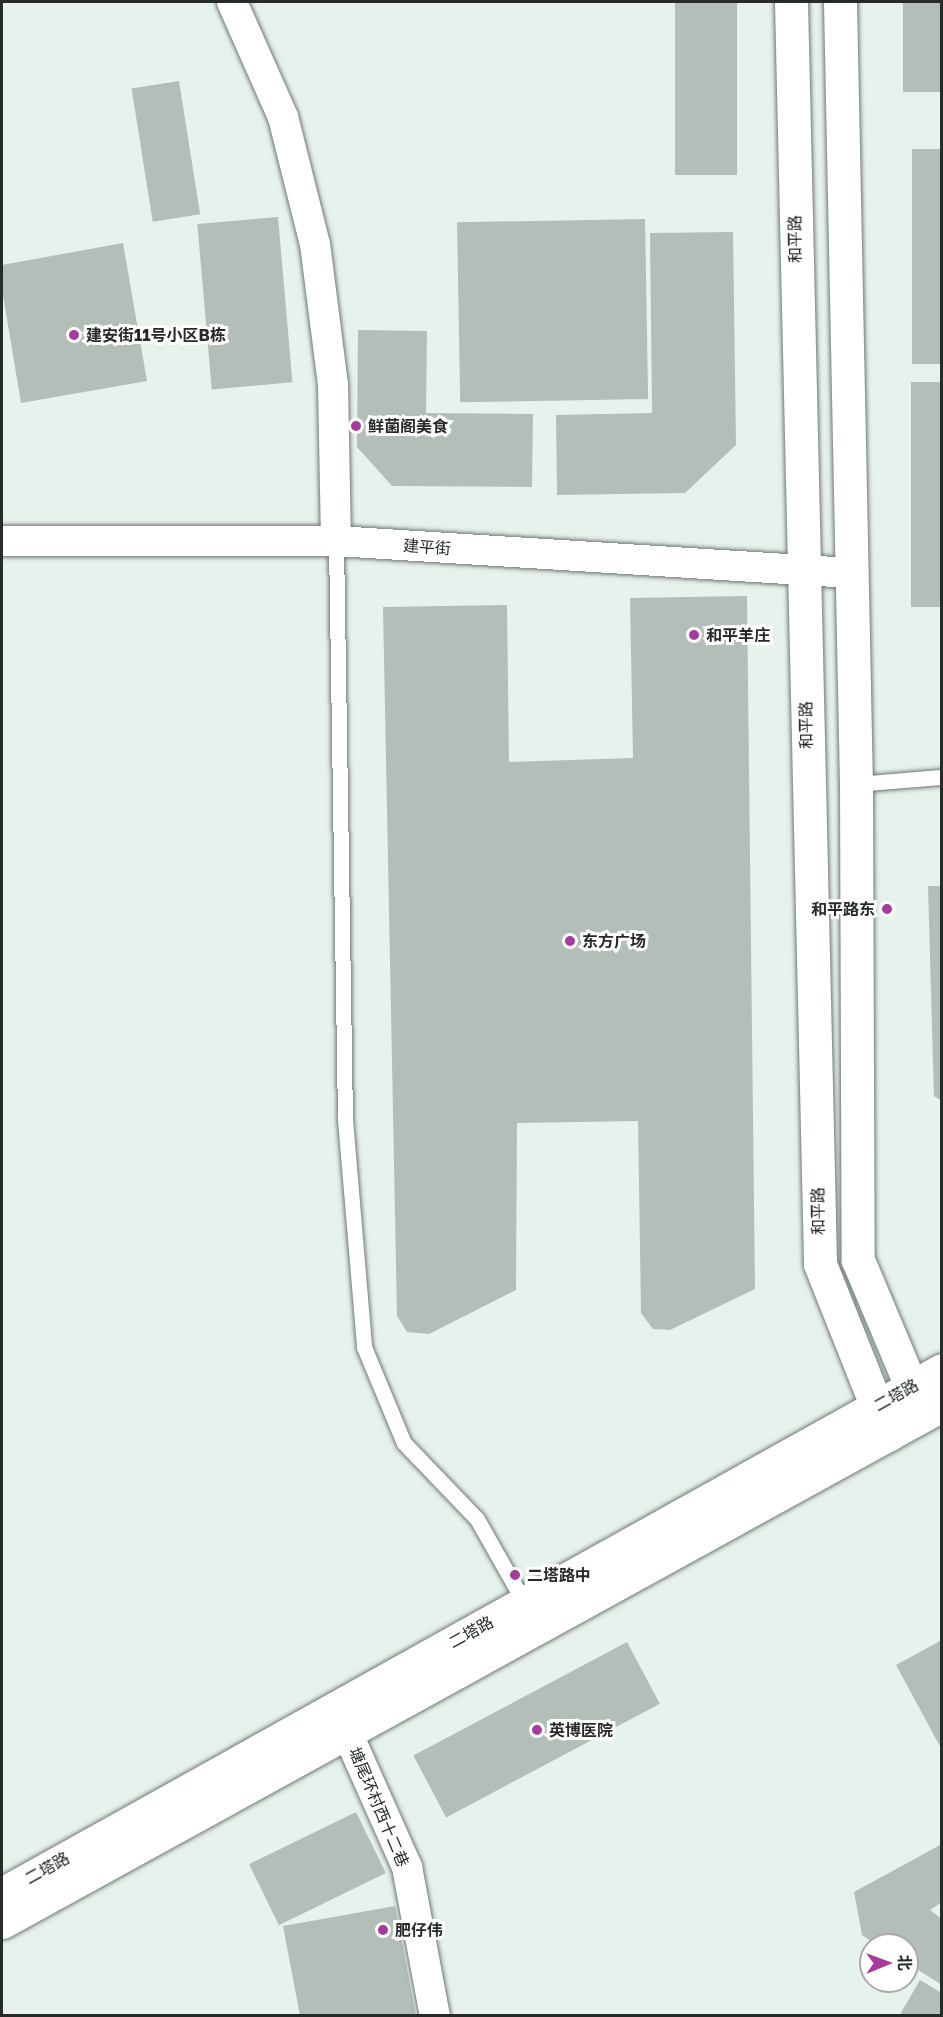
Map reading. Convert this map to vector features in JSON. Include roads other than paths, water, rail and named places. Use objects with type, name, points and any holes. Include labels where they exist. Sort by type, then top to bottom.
[{"type":"main road","name":"和平路","points":[[791,2],[802,572],[820,1264],[882,1420]]},
{"type":"main road","points":[[840,2],[856,784],[858,1260],[925,1403]]},
{"type":"main road","name":"二塔路","points":[[2,1922],[341,1719],[524,1602],[882,1420],[925,1403],[942,1370]]},
{"type":"main road","name":"二塔路","points":[[2,1894],[341,1719],[882,1420]]},
{"type":"street","points":[[232,2],[283,117],[315,244],[333,385],[336,540]]},
{"type":"street","name":"建平街","points":[[2,541],[336,540],[802,572],[851,573]]},
{"type":"street","name":"塘尾环村西十二巷","points":[[341,1719],[407,1867],[435,2016]]},
{"type":"lane","points":[[336,540],[345,1119],[364,1347],[404,1443],[477,1519],[524,1602]]},
{"type":"lane","points":[[856,784],[942,777]]},
{"type":"place","name":"建安街11号小区B栋","points":[[74,335]]},
{"type":"place","name":"鲜菌阁美食","points":[[356,426]]},
{"type":"place","name":"和平羊庄","points":[[694,635]]},
{"type":"place","name":"和平路东","points":[[887,909]]},
{"type":"place","name":"东方广场","points":[[570,941]]},
{"type":"place","name":"二塔路中","points":[[515,1575]]},
{"type":"place","name":"英博医院","points":[[537,1730]]},
{"type":"place","name":"肥仔伟","points":[[383,1930]]}]
